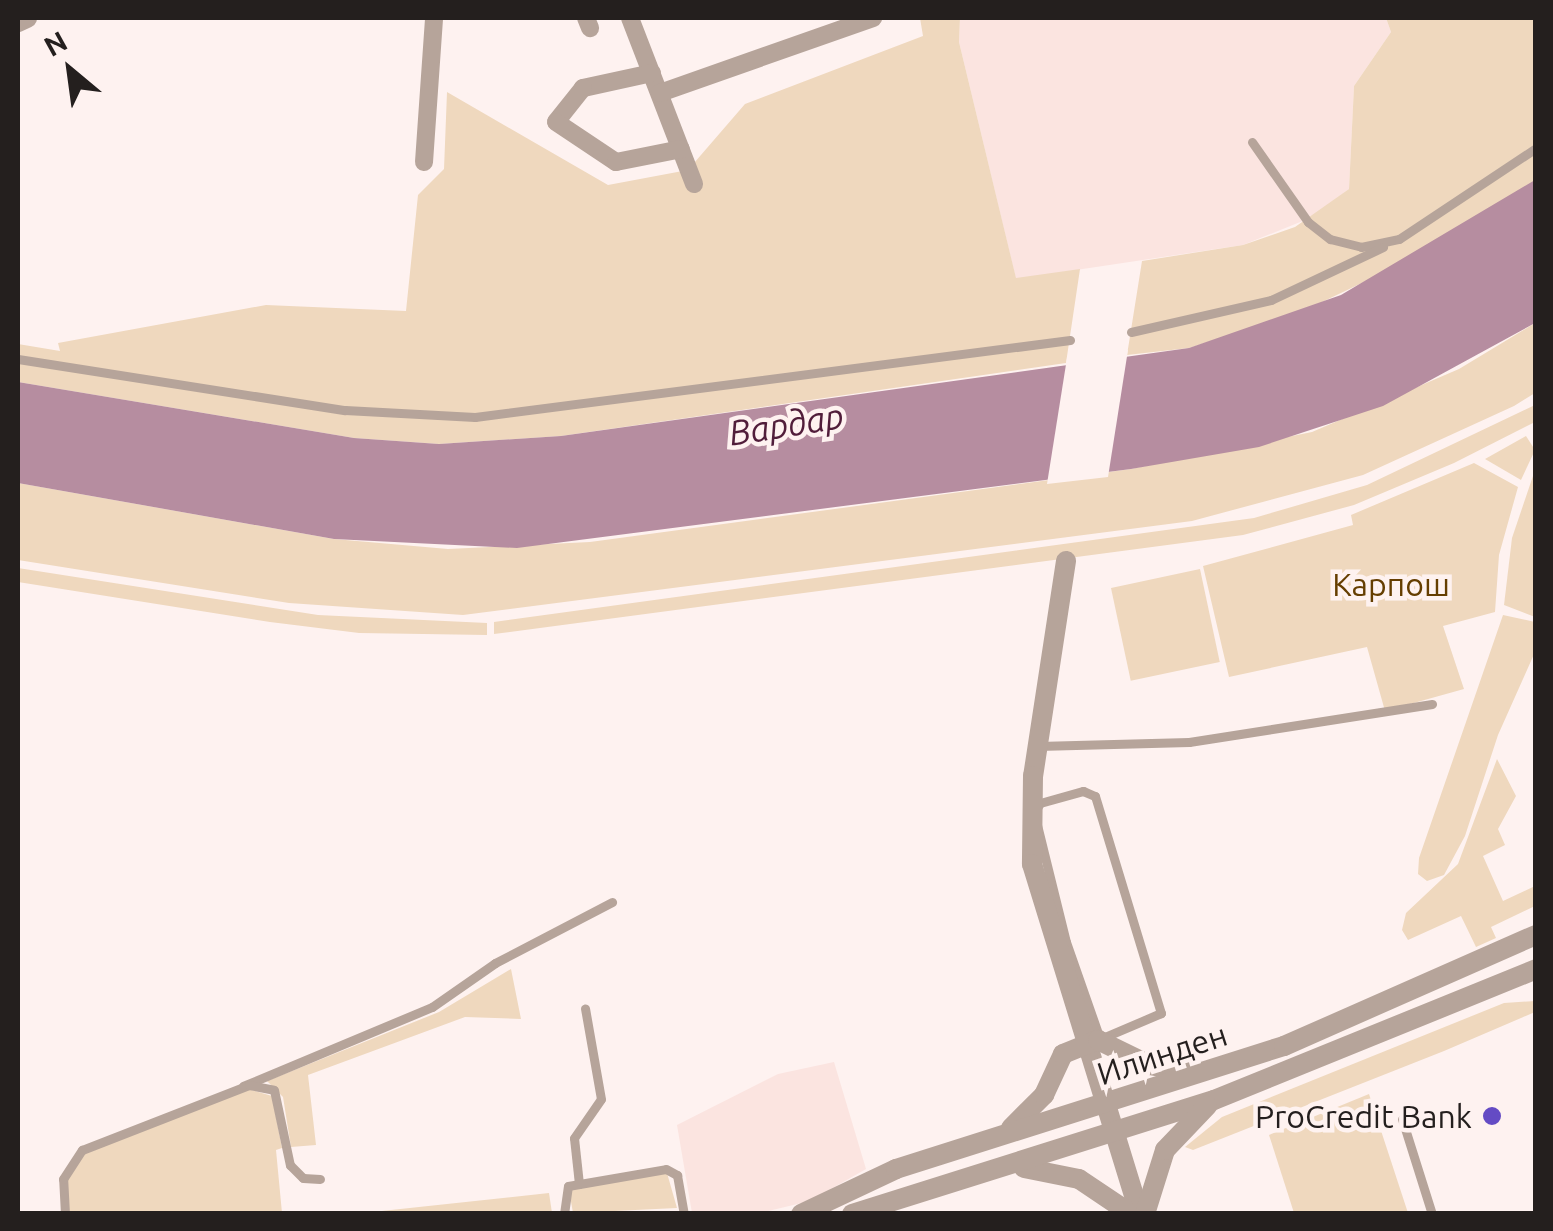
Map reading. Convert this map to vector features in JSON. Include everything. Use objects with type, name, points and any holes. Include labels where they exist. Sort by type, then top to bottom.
[{"type":"street","points":[[18,22],[27,18]]},
{"type":"street","points":[[424,162],[434,18]]},
{"type":"street","points":[[630,18],[694,184]]},
{"type":"street","points":[[660,93],[873,18]]},
{"type":"street","points":[[652,73],[583,88],[556,122],[616,162],[680,149]]},
{"type":"street","points":[[1066,561],[1038,746],[1032,864],[1093,1042],[1105,1104],[1142,1214]]},
{"type":"street","name":"Илинден","points":[[801,1214],[896,1168],[1284,1046],[1536,935]]},
{"type":"street","name":"Илинден","points":[[852,1214],[1214,1100],[1536,969]]},
{"type":"street","points":[[1494,988],[1536,986]]},
{"type":"street","points":[[1002,1136],[1036,1105],[1063,1054],[1093,1042],[1149,1065],[1202,1074]]},
{"type":"street","points":[[1142,1214],[1165,1150],[1214,1100]]},
{"type":"street","points":[[997,1171],[1065,1173],[1132,1214]]},
{"type":"lane","points":[[1252,142],[1308,222],[1330,239],[1361,247],[1399,239]]},
{"type":"lane","points":[[1131,332],[1271,300],[1399,239],[1536,148]]},
{"type":"lane","points":[[18,359],[344,410],[475,417],[1070,340]]},
{"type":"lane","points":[[1038,746],[1189,742],[1432,704]]},
{"type":"lane","points":[[1083,791],[1095,796],[1161,1012],[1093,1042],[1034,813],[1040,803],[1083,791]]},
{"type":"lane","points":[[65,1214],[63,1179],[82,1150],[432,1007],[495,963],[612,902]]},
{"type":"lane","points":[[579,1184],[574,1138],[601,1099],[585,1008]]},
{"type":"lane","points":[[243,1086],[274,1090],[290,1165],[303,1178],[320,1180]]},
{"type":"lane","points":[[1402,1118],[1432,1214]]},
{"type":"lane","points":[[564,1214],[565,1188],[666,1169],[677,1175],[684,1214]]},
{"type":"shaded area","points":[[960,18],[1386,18],[1391,32],[1354,86],[1349,189],[1315,216],[1243,245],[1016,279],[959,42]]},
{"type":"shaded area","points":[[834,1062],[866,1169],[810,1201],[760,1213],[692,1213],[677,1125],[778,1074]]},
{"type":"green space","points":[[920,18],[960,18],[959,42],[1016,278],[1080,269],[1066,363],[561,436],[439,444],[354,438],[18,382],[18,344],[60,351],[58,343],[266,305],[406,311],[418,195],[444,169],[447,92],[608,185],[688,170],[745,104],[923,36]]},
{"type":"green space","points":[[1386,18],[1535,18],[1536,180],[1387,271],[1297,314],[1189,348],[1127,355],[1142,261],[1243,245],[1295,227],[1349,189],[1354,86],[1391,32]]},
{"type":"green space","points":[[1535,323],[1535,393],[1514,406],[1363,475],[1192,521],[463,615],[289,603],[18,560],[18,483],[334,539],[448,549],[590,542],[1131,469],[1312,432],[1459,369]]},
{"type":"green space","points":[[1535,405],[1535,422],[1454,463],[1354,505],[1243,535],[494,634],[494,622],[1254,518],[1367,485]]},
{"type":"green space","points":[[1526,436],[1535,450],[1521,480],[1485,459]]},
{"type":"green space","name":"Карпош","points":[[1474,463],[1518,487],[1499,555],[1495,612],[1443,626],[1464,689],[1385,711],[1367,647],[1229,677],[1203,566],[1353,525],[1351,515]]},
{"type":"green space","points":[[1535,470],[1536,617],[1504,605],[1512,538]]},
{"type":"green space","points":[[18,568],[318,615],[487,623],[487,635],[359,633],[270,622],[18,582]]},
{"type":"green space","points":[[1200,569],[1220,662],[1131,681],[1111,588]]},
{"type":"green space","points":[[1503,615],[1535,622],[1535,652],[1498,735],[1465,836],[1444,875],[1427,881],[1418,874],[1419,858]]},
{"type":"green space","points":[[1497,759],[1516,796],[1498,829],[1505,845],[1483,856],[1503,901],[1535,886],[1535,906],[1491,927],[1496,938],[1476,947],[1461,916],[1408,940],[1402,930],[1406,913],[1458,864]]},
{"type":"green space","points":[[511,969],[521,1019],[465,1017],[308,1075],[316,1145],[291,1147],[283,1097],[267,1081],[439,1012]]},
{"type":"green space","points":[[1535,1001],[1535,1012],[1444,1051],[1193,1150],[1185,1147],[1222,1117],[1504,1003]]},
{"type":"green space","points":[[248,1089],[272,1096],[282,1148],[276,1150],[282,1213],[68,1214],[68,1174],[83,1154]]},
{"type":"green space","points":[[1369,1094],[1408,1213],[1294,1213],[1269,1135]]},
{"type":"green space","points":[[667,1173],[677,1208],[573,1213],[569,1190]]},
{"type":"green space","points":[[549,1193],[552,1213],[363,1213]]},
{"type":"water","name":"Вардар","points":[[1535,180],[1535,323],[1383,406],[1259,447],[1131,469],[517,548],[334,539],[18,483],[18,382],[354,438],[439,444],[561,436],[1189,348],[1341,295]]},
{"type":"pier","points":[[1128,350],[1108,477],[1047,484],[1067,358]]},
{"type":"place","name":"ProCredit Bank","points":[[1492,1116]]}]
